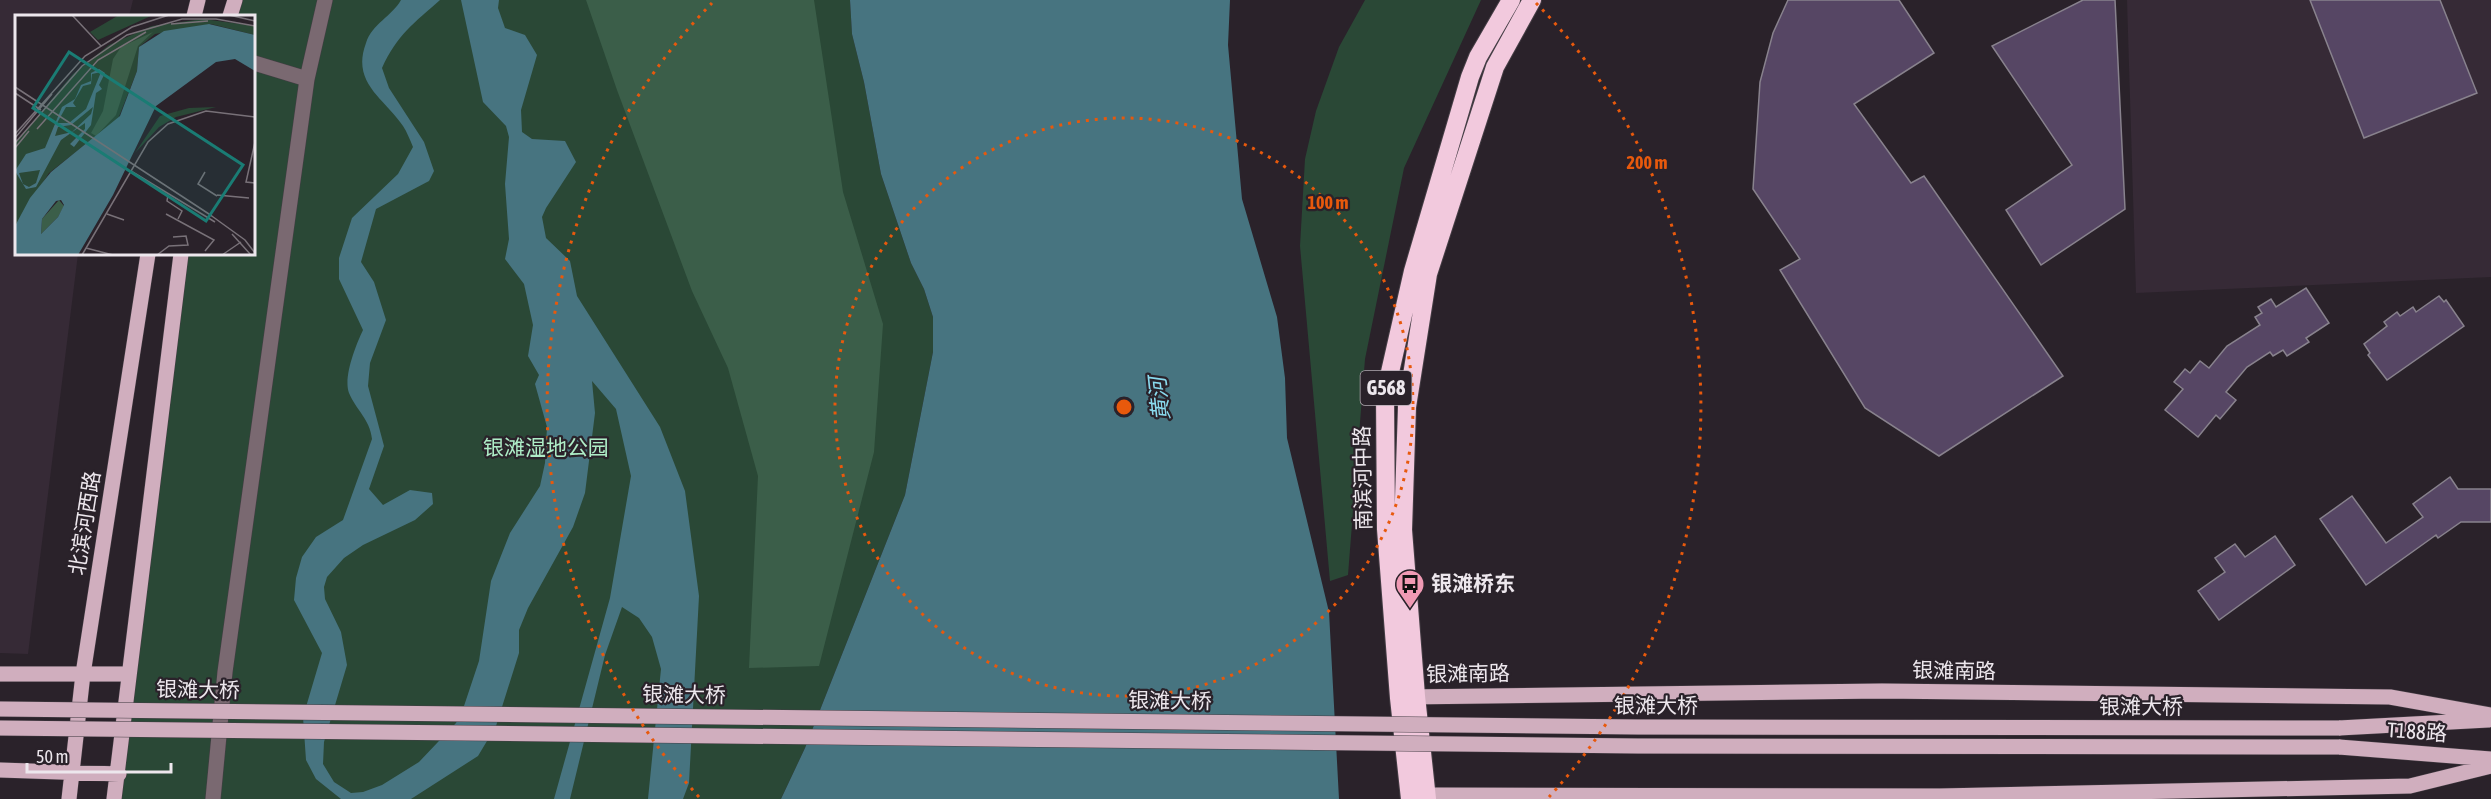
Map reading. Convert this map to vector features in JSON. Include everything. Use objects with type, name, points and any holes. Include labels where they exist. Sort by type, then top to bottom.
[{"type":"highway","name":"南滨河中路","points":[[1418,797],[1386,529],[1385,394],[1413,271],[1470,77],[1478,57],[1511,0]]},
{"type":"highway","name":"南滨河中路","points":[[1407,697],[1403,530],[1407,407],[1428,274],[1495,67],[1532,0]]},
{"type":"main road","points":[[194,15],[198,0]]},
{"type":"main road","points":[[230,15],[235,0]]},
{"type":"main road","name":"北滨河西路","points":[[69,799],[83,674],[148,255]]},
{"type":"main road","points":[[114,799],[181,255]]},
{"type":"main road","points":[[0,674],[129,674]]},
{"type":"main road","name":"银滩南路","points":[[1407,697],[1882,691],[2358,699],[2390,697],[2491,715]]},
{"type":"main road","name":"银滩大桥","points":[[0,709],[1638,727],[2339,728]]},
{"type":"main road","name":"T188路","points":[[2339,728],[2491,720]]},
{"type":"main road","name":"银滩大桥","points":[[0,728],[1638,746],[2339,747]]},
{"type":"main road","name":"T188路","points":[[2339,747],[2491,759]]},
{"type":"main road","points":[[1418,797],[1941,797],[2410,786],[2491,766]]},
{"type":"main road","points":[[0,770],[118,774]]},
{"type":"street","points":[[213,799],[225,672],[307,79],[325,0]]},
{"type":"street","points":[[255,63],[307,79]]},
{"type":"shaded area","points":[[0,0],[133,0],[129,15],[15,15],[15,255],[78,255],[28,654],[0,653]]},
{"type":"shaded area","points":[[2127,0],[2491,0],[2491,277],[2136,293]]},
{"type":"green space","name":"银滩湿地公园","points":[[235,0],[850,0],[852,34],[864,82],[881,174],[911,263],[924,289],[933,317],[933,352],[905,495],[805,748],[781,799],[113,799],[181,255],[255,255],[255,15],[230,15]]},
{"type":"green space","points":[[586,0],[814,0],[843,192],[883,324],[874,452],[819,666],[749,668],[758,476],[728,368],[692,291]]},
{"type":"green space","points":[[1365,0],[1481,0],[1404,168],[1365,359],[1348,575],[1330,581],[1300,246],[1305,159],[1316,111],[1339,47]]},
{"type":"water","points":[[401,0],[440,0],[400,38],[382,68],[389,88],[424,142],[434,171],[429,181],[376,209],[361,262],[374,282],[386,320],[370,363],[368,386],[384,446],[369,489],[383,505],[410,490],[432,493],[433,504],[415,520],[363,545],[344,558],[327,577],[324,587],[325,599],[341,632],[347,665],[324,742],[323,764],[334,782],[351,793],[363,792],[382,785],[419,762],[456,723],[479,661],[491,581],[510,533],[540,486],[545,463],[547,427],[535,384],[539,375],[528,356],[533,325],[524,284],[505,259],[509,239],[505,184],[509,137],[506,126],[483,102],[461,0],[499,0],[498,8],[505,28],[525,35],[537,55],[521,110],[522,132],[532,139],[565,141],[576,162],[542,217],[546,238],[570,261],[577,296],[660,427],[685,491],[699,596],[689,783],[683,799],[648,799],[661,669],[652,637],[639,618],[622,607],[605,655],[570,799],[554,799],[610,598],[631,476],[616,409],[592,381],[595,413],[585,493],[573,527],[528,608],[519,630],[519,653],[496,726],[478,756],[411,799],[341,799],[316,779],[306,760],[303,717],[322,653],[294,600],[296,578],[302,557],[316,537],[343,520],[372,439],[366,420],[349,393],[348,379],[351,361],[363,330],[339,279],[339,258],[352,218],[398,174],[413,147],[403,126],[372,89],[363,69],[363,57],[369,36]]},
{"type":"water","name":"黄河","points":[[850,0],[1230,0],[1228,45],[1242,199],[1277,317],[1285,378],[1287,438],[1329,612],[1339,799],[781,799],[805,748],[905,495],[933,352],[933,317],[924,289],[911,263],[881,174],[864,82],[852,34]]},
{"type":"building","points":[[1788,0],[1899,0],[1934,53],[1854,104],[1911,183],[1924,176],[2063,376],[1939,456],[1865,408],[1780,270],[1800,259],[1753,189],[1760,82],[1773,33]]},
{"type":"building","points":[[2083,0],[2115,0],[2125,209],[2041,265],[2006,210],[2072,165],[1992,46]]},
{"type":"building","points":[[2310,0],[2440,0],[2477,93],[2364,138]]},
{"type":"building","points":[[2306,288],[2329,323],[2306,338],[2309,342],[2287,356],[2283,350],[2273,356],[2270,352],[2247,367],[2226,392],[2236,400],[2220,419],[2216,415],[2198,437],[2165,410],[2183,389],[2174,382],[2185,369],[2190,373],[2200,361],[2209,368],[2227,346],[2260,325],[2255,317],[2262,313],[2258,307],[2271,299],[2276,307]]},
{"type":"building","points":[[2439,296],[2444,302],[2446,300],[2464,326],[2387,380],[2368,355],[2370,353],[2364,344],[2387,326],[2384,322],[2397,312],[2400,316],[2413,307],[2416,312]]},
{"type":"building","points":[[2450,477],[2458,489],[2491,489],[2491,522],[2461,522],[2438,538],[2436,535],[2366,585],[2320,519],[2352,496],[2386,543],[2423,517],[2413,504]]},
{"type":"building","points":[[2275,536],[2295,565],[2219,620],[2198,591],[2225,572],[2215,558],[2235,544],[2245,557]]},
{"type":"place","name":"银滩桥东","points":[[1410,610]]}]
